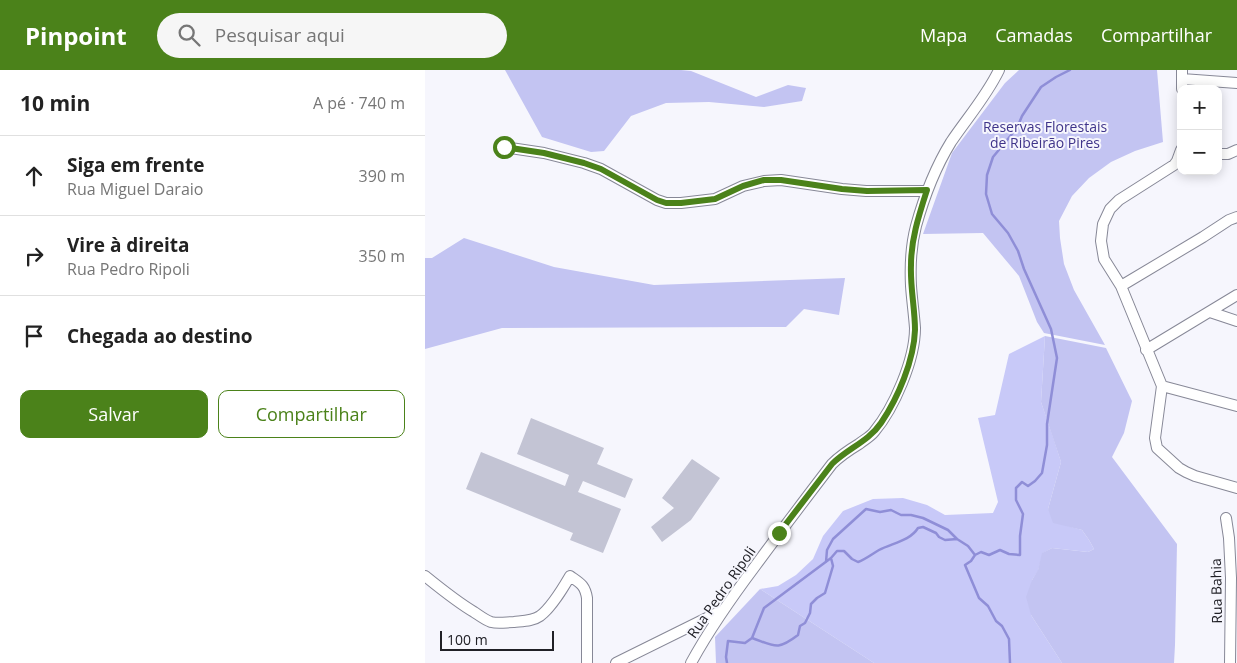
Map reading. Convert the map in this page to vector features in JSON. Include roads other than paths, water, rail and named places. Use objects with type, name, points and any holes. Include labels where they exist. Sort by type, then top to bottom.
[{"type":"street","name":"Rua Pedro Ripoli","points":[[691,663],[705,636],[722,610],[832,464],[872,434],[891,405],[905,376],[913,344],[915,329],[911,264],[916,227],[927,190],[951,142],[987,91],[999,70]]},
{"type":"street","points":[[1182,79],[1237,82]]},
{"type":"street","points":[[504,147],[544,153],[584,163],[601,169],[657,200],[666,203],[715,199],[743,186],[764,180],[781,180],[867,191],[927,190]]},
{"type":"street","points":[[1222,154],[1237,150]]},
{"type":"street","points":[[1177,160],[1174,165],[1119,200],[1110,209],[1103,224],[1101,241],[1103,259],[1121,286],[1161,386],[1155,438],[1157,448],[1186,472],[1237,488]]},
{"type":"street","points":[[1121,286],[1229,220],[1237,217]]},
{"type":"street","points":[[1147,350],[1237,295]]},
{"type":"street","points":[[1210,312],[1237,321]]},
{"type":"street","points":[[1161,386],[1237,406]]},
{"type":"street","name":"Rua Bahia","points":[[1226,518],[1234,579],[1230,663]]},
{"type":"street","points":[[425,576],[460,603],[485,619],[499,623],[526,620],[540,616],[547,610],[570,576],[584,586],[586,592],[587,663]]},
{"type":"street","points":[[616,663],[722,610]]},
{"type":"waterway","points":[[727,663],[728,641],[745,643],[752,638],[764,608],[831,558],[837,551],[844,551],[858,562],[879,550],[906,539],[918,528],[923,527],[945,540],[957,539],[968,546],[975,555],[981,552],[989,555],[1000,550],[1009,554],[1020,555],[1023,514],[1016,500],[1016,488],[1022,482],[1028,486],[1042,473],[1057,358],[1051,329],[1018,251],[1008,233],[992,214],[986,194],[987,175],[993,157],[1017,128],[1022,116],[1041,87],[1070,70]]},
{"type":"waterway","points":[[826,562],[827,550],[833,539],[866,509],[880,512],[891,510],[901,515],[923,518],[948,530],[957,539]]},
{"type":"waterway","points":[[975,555],[965,565],[979,598],[988,606],[1009,639],[1010,663]]},
{"type":"waterway","points":[[752,638],[776,646],[798,635],[800,626],[805,623],[810,613],[811,604],[825,593],[833,566],[831,558]]},
{"type":"park label","name":"Reservas Florestais de Ribeirão Pires","points":[[1045,134]]}]
